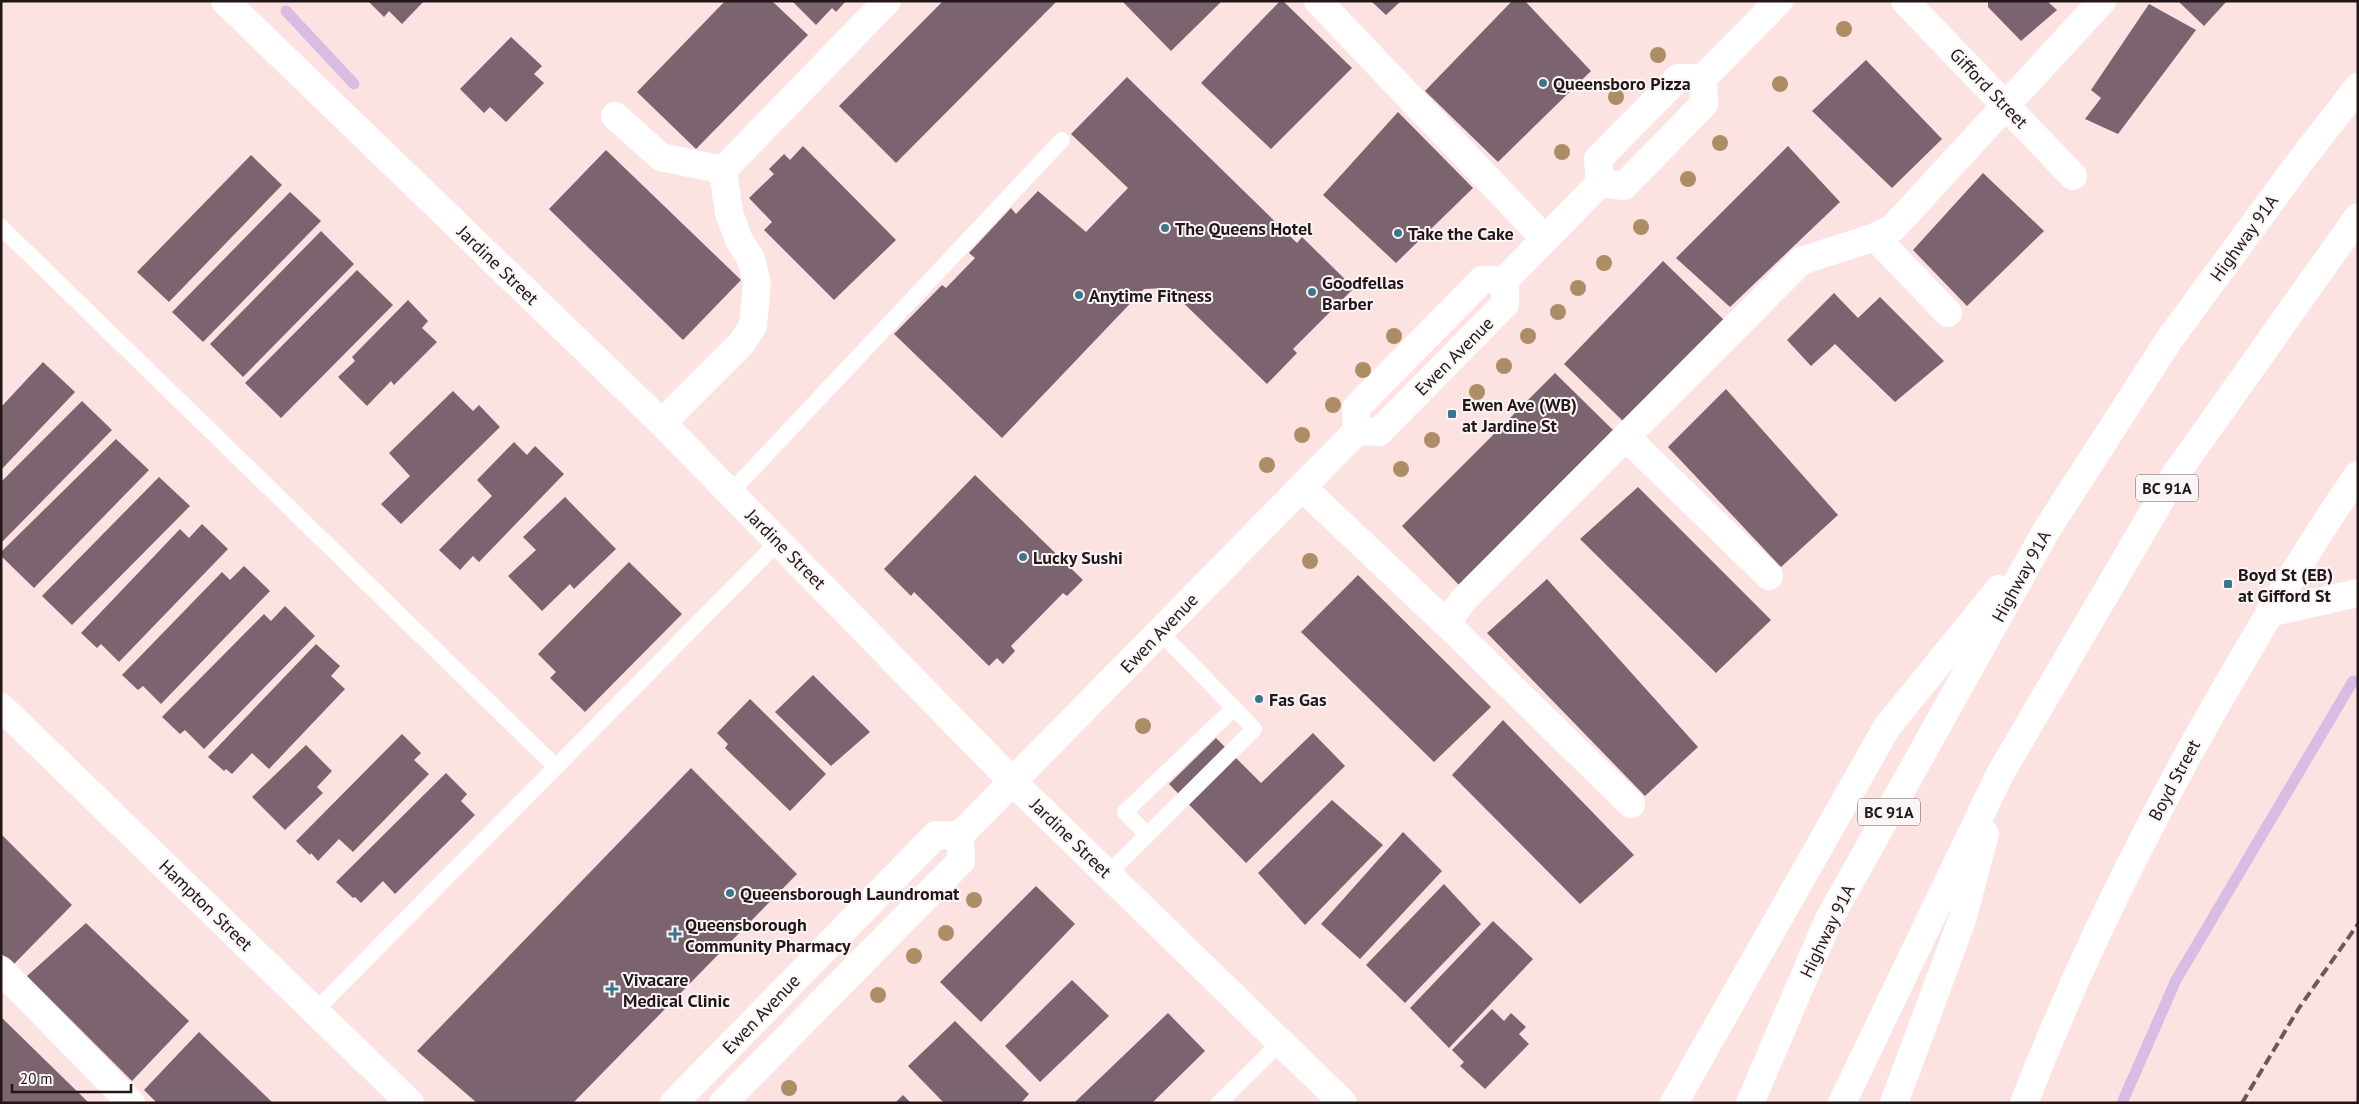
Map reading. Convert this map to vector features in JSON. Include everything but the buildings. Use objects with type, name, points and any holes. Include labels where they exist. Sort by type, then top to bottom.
[{"type":"main road","name":"Jardine Street","points":[[225,1],[662,423],[779,540],[1013,782],[1343,1103]]},
{"type":"main road","points":[[723,170],[887,1]]},
{"type":"main road","points":[[1318,1],[1545,239]]},
{"type":"main road","points":[[1703,78],[1704,104],[1624,186],[1600,183],[1598,160],[1609,148],[1678,78],[1703,78],[1779,1]]},
{"type":"main road","name":"Gifford Street","points":[[1906,1],[2073,176]]},
{"type":"main road","points":[[1446,622],[1465,598],[1801,261],[1875,237],[1893,228],[2102,1]]},
{"type":"main road","name":"Highway 91A","points":[[1750,1103],[1828,921],[2046,531],[2169,340],[2302,158],[2358,87]]},
{"type":"main road","points":[[615,116],[661,157],[723,170]]},
{"type":"main road","points":[[662,423],[741,344],[753,326],[757,282],[751,259],[739,240],[729,213],[723,170]]},
{"type":"main road","name":"Ewen Avenue","points":[[674,1103],[936,835],[960,835],[1013,782],[1357,431],[1356,408],[1482,280],[1505,280],[1600,183]]},
{"type":"main road","name":"BC 91A","points":[[1842,1103],[2000,774],[2175,475],[2358,217]]},
{"type":"main road","points":[[1875,237],[1948,313]]},
{"type":"main road","points":[[1626,437],[1769,576]]},
{"type":"main road","name":"Boyd Street","points":[[2024,1103],[2089,953],[2162,801],[2208,717],[2323,523],[2358,475]]},
{"type":"main road","points":[[1302,487],[1446,622],[1632,804]]},
{"type":"main road","points":[[1674,1103],[1887,727],[2046,531]]},
{"type":"main road","points":[[2269,614],[2358,592]]},
{"type":"main road","name":"Hampton Street","points":[[1,707],[315,1011],[401,1100]]},
{"type":"main road","points":[[1894,1103],[1962,920],[2000,774]]},
{"type":"main road","name":"Ewen Avenue","points":[[724,1103],[961,861],[960,835]]},
{"type":"main road","points":[[1,970],[131,1103]]},
{"type":"lane","points":[[730,493],[1062,140]]},
{"type":"lane","points":[[1,227],[555,766]]},
{"type":"lane","points":[[315,1011],[779,540]]},
{"type":"lane","points":[[1108,874],[1254,729],[1160,632]]},
{"type":"lane","points":[[1147,836],[1125,812],[1234,708]]},
{"type":"lane","points":[[1219,1103],[1280,1042]]},
{"type":"waterway","points":[[286,11],[354,84]]},
{"type":"waterway","points":[[2122,1103],[2176,980],[2353,681]]},
{"type":"railway","points":[[2242,1103],[2299,1008],[2358,924]]},
{"type":"place","name":"Queensboro Pizza","points":[[1543,83]]},
{"type":"place","name":"The Queens Hotel","points":[[1165,228]]},
{"type":"place","name":"Take the Cake","points":[[1398,233]]},
{"type":"place","name":"Goodfellas Barber","points":[[1312,292]]},
{"type":"place","name":"Anytime Fitness","points":[[1079,295]]},
{"type":"place","name":"Ewen Ave (WB) at Jardine St","points":[[1452,414]]},
{"type":"place","name":"Lucky Sushi","points":[[1023,557]]},
{"type":"place","name":"Boyd St (EB) at Gifford St","points":[[2228,584]]},
{"type":"place","name":"Fas Gas","points":[[1259,699]]},
{"type":"place","name":"Queensborough Laundromat","points":[[730,893]]},
{"type":"place","name":"Queensborough Community Pharmacy","points":[[675,934]]},
{"type":"place","name":"Vivacare Medical Clinic","points":[[612,989]]}]
